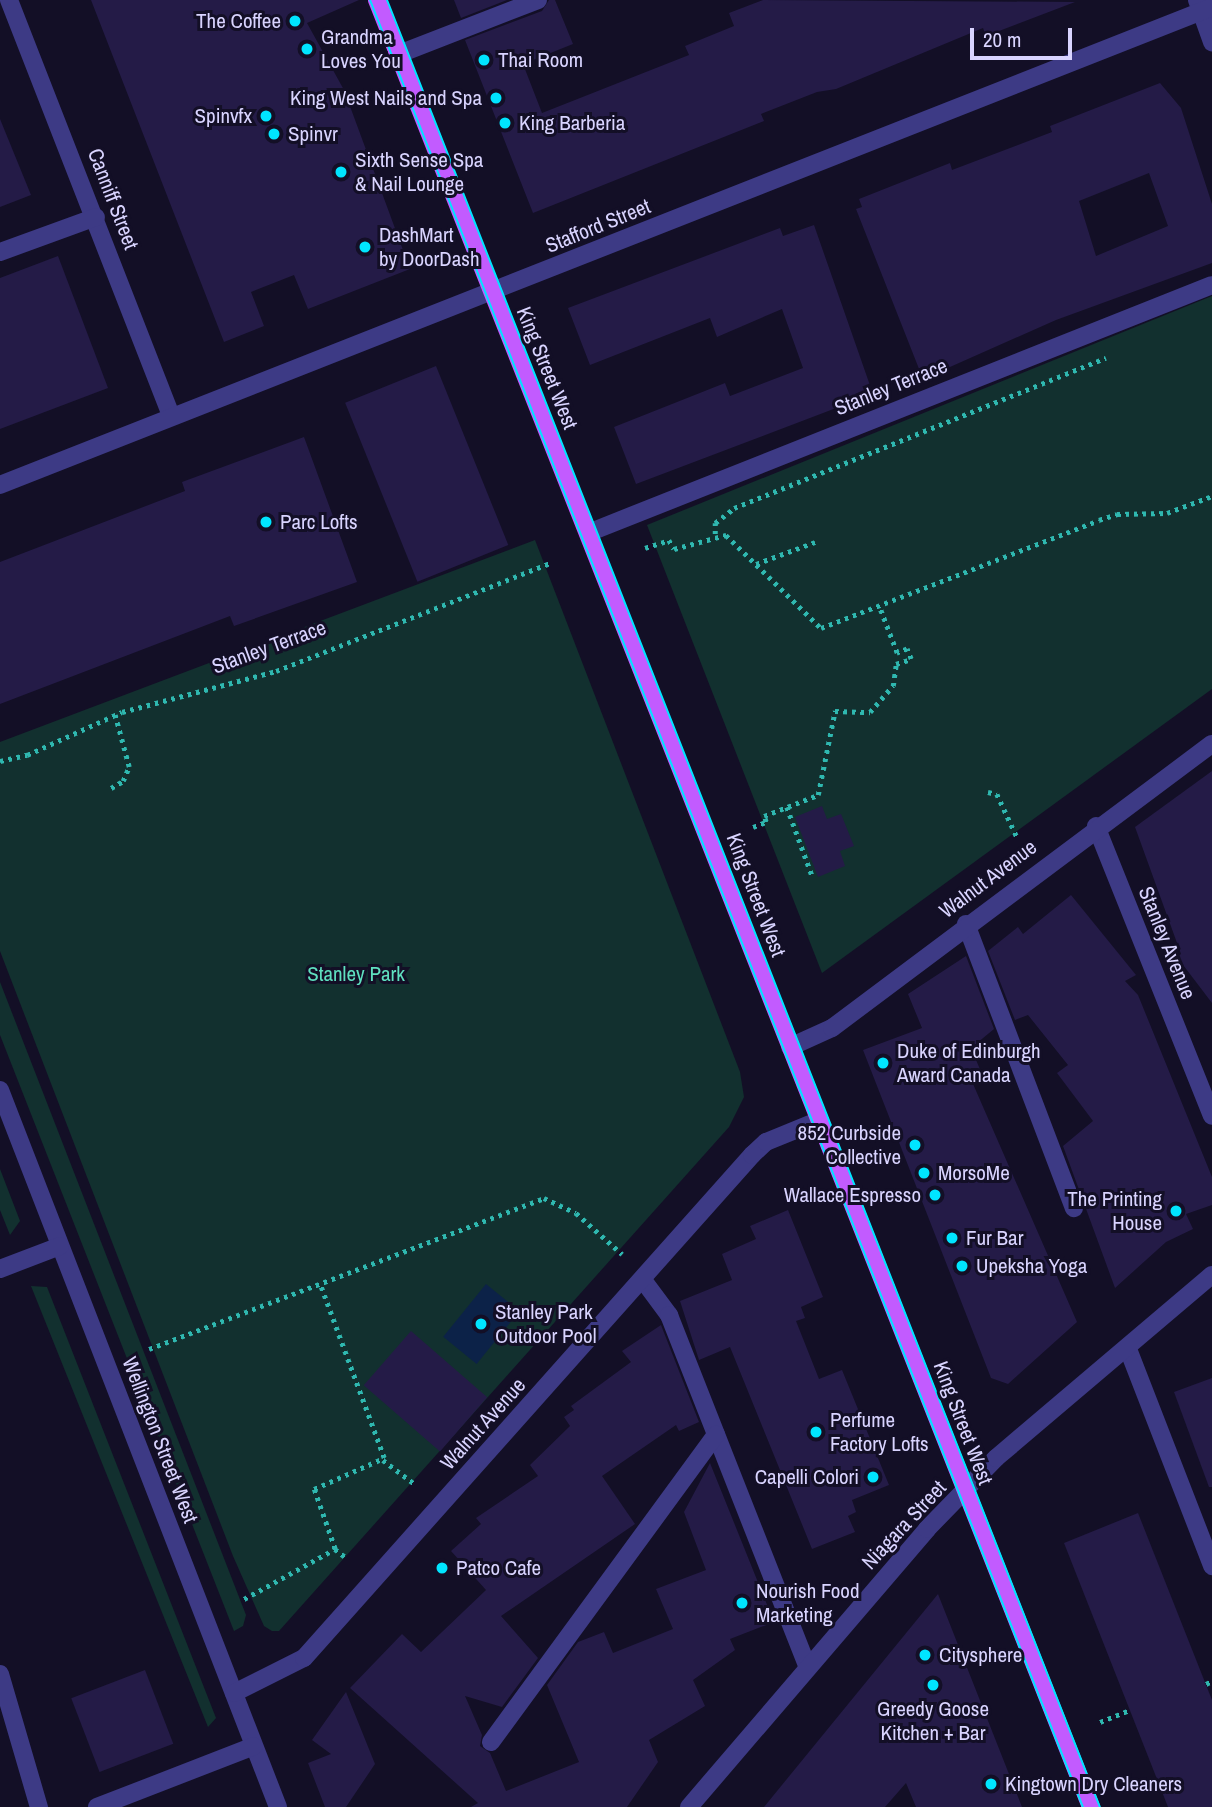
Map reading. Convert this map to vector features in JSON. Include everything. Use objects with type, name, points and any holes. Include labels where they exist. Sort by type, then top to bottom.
[{"type":"main road","name":"King Street West","points":[[377,0],[1091,1807]]},
{"type":"street","name":"Canniff Street","points":[[9,0],[96,217],[171,416]]},
{"type":"street","points":[[398,54],[538,0]]},
{"type":"street","points":[[1203,6],[1212,42]]},
{"type":"street","name":"Stafford Street","points":[[0,485],[492,292],[1203,6]]},
{"type":"street","points":[[0,252],[96,217]]},
{"type":"street","name":"Stanley Terrace","points":[[588,533],[1212,285]]},
{"type":"street","name":"Walnut Avenue","points":[[790,1047],[832,1028],[1096,826],[1212,744]]},
{"type":"street","name":"Stanley Avenue","points":[[1096,826],[1212,1116]]},
{"type":"street","points":[[966,924],[1074,1208]]},
{"type":"street","name":"Wellington Street West","points":[[0,1090],[278,1807]]},
{"type":"street","name":"Walnut Avenue","points":[[234,1693],[304,1658],[766,1142],[820,1120]]},
{"type":"street","points":[[0,1269],[60,1246]]},
{"type":"street","name":"Niagara Street","points":[[689,1807],[927,1528],[966,1492],[996,1458],[1128,1349],[1212,1275]]},
{"type":"street","points":[[643,1280],[669,1315],[808,1667]]},
{"type":"street","points":[[1128,1349],[1212,1566]]},
{"type":"street","points":[[491,1742],[716,1434]]},
{"type":"street","points":[[0,1674],[39,1807]]},
{"type":"street","points":[[97,1807],[254,1746]]},
{"type":"path","points":[[715,534],[715,523],[734,508],[1113,354]]},
{"type":"path","points":[[645,548],[669,540],[674,549],[715,534],[726,535],[821,628],[1117,514],[1167,513],[1212,496]]},
{"type":"path","points":[[756,564],[815,542]]},
{"type":"path","name":"Stanley Terrace","points":[[0,761],[27,755],[115,715],[276,671],[550,563]]},
{"type":"path","points":[[754,827],[787,807],[818,795],[835,712],[870,712],[893,686],[896,664],[911,659],[907,649],[897,653],[879,606]]},
{"type":"path","points":[[111,788],[123,781],[129,767],[115,715]]},
{"type":"path","points":[[988,792],[997,794],[1017,838]]},
{"type":"path","points":[[787,807],[813,878]]},
{"type":"path","points":[[149,1349],[544,1198],[576,1213],[622,1254]]},
{"type":"path","points":[[320,1284],[383,1460],[414,1483]]},
{"type":"path","points":[[348,1559],[335,1549],[314,1489],[383,1460]]},
{"type":"path","points":[[244,1599],[335,1549]]},
{"type":"path","points":[[1206,1684],[1212,1681]]},
{"type":"path","points":[[1100,1722],[1130,1710]]},
{"type":"green space","points":[[1212,296],[1212,689],[822,973],[647,525]]},
{"type":"green space","name":"Stanley Park","points":[[535,540],[740,1072],[744,1097],[729,1127],[279,1631],[272,1631],[264,1626],[233,1556],[0,951],[0,742]]},
{"type":"green space","points":[[0,982],[246,1615],[243,1626],[234,1631],[0,1035]]},
{"type":"green space","points":[[0,1169],[20,1221],[10,1235],[0,1210]]},
{"type":"green space","points":[[31,1286],[47,1287],[216,1718],[208,1727]]},
{"type":"water","name":"Stanley Park Outdoor Pool","points":[[486,1284],[519,1311],[477,1364],[443,1337]]},
{"type":"building","points":[[91,0],[359,0],[307,23],[344,90],[410,269],[308,309],[294,275],[251,292],[264,326],[224,342]]},
{"type":"building","points":[[454,0],[507,0],[461,18]]},
{"type":"building","points":[[549,0],[555,0],[573,44],[523,64],[542,113],[689,55],[685,46],[734,26],[729,13],[763,0],[1075,2],[986,36],[983,28],[836,89],[817,92],[761,114],[764,121],[533,213],[465,40],[542,11]]},
{"type":"building","points":[[1160,83],[1181,108],[1212,204],[1212,263],[1056,320],[923,379],[856,209],[862,207],[859,199],[950,163],[952,170],[1052,132],[1050,126]],"holes":[[[1149,173],[1168,226],[1096,256],[1079,201]]]},
{"type":"building","points":[[0,119],[31,195],[0,207]]},
{"type":"building","points":[[814,225],[873,394],[636,484],[614,427],[725,383],[730,396],[803,368],[782,309],[717,337],[710,318],[590,365],[568,308],[780,228],[783,236]]},
{"type":"building","points":[[58,256],[108,388],[0,429],[0,278]]},
{"type":"building","points":[[436,366],[508,545],[417,582],[345,403]]},
{"type":"building","points":[[304,437],[357,582],[234,626],[230,616],[0,704],[0,562],[185,491],[182,482]]},
{"type":"building","points":[[1212,771],[1212,1003],[1177,957],[1181,954],[1135,827]]},
{"type":"building","points":[[822,806],[827,819],[841,814],[854,846],[840,851],[845,866],[818,877],[795,817]]},
{"type":"building","points":[[1071,895],[1136,975],[1125,981],[1138,995],[1212,1177],[1212,1205],[1186,1214],[1193,1229],[1166,1242],[1115,1288],[1063,1146],[1093,1121],[1057,1073],[1068,1065],[1028,1015],[1015,1020],[988,951],[1018,927],[1023,934]]},
{"type":"building","points":[[966,956],[994,1029],[971,1048],[982,1074],[970,1077],[1077,1322],[1008,1384],[991,1378],[863,1050],[922,1028],[908,994]]},
{"type":"building","name":"Perfume Factory Lofts","points":[[788,1210],[823,1297],[801,1307],[805,1318],[796,1321],[819,1379],[842,1370],[889,1485],[852,1500],[856,1512],[848,1516],[855,1532],[812,1549],[730,1347],[699,1360],[680,1301],[732,1280],[722,1254],[756,1239],[750,1226]]},
{"type":"building","points":[[661,1325],[699,1422],[679,1431],[676,1425],[602,1476],[635,1524],[501,1616],[538,1658],[502,1707],[465,1696],[482,1735],[480,1746],[490,1753],[506,1791],[579,1762],[547,1685],[578,1642],[604,1632],[613,1653],[673,1629],[656,1589],[706,1570],[684,1512],[710,1463],[774,1622],[730,1639],[735,1650],[693,1680],[705,1706],[649,1740],[658,1762],[627,1807],[471,1807],[478,1803],[350,1688],[402,1634],[421,1652],[486,1590],[451,1551],[481,1524],[476,1518],[538,1476],[530,1465],[570,1426],[564,1417],[574,1410],[571,1406],[631,1362],[622,1351]]},
{"type":"building","points":[[411,1331],[487,1397],[440,1452],[364,1385]]},
{"type":"building","points":[[1212,1378],[1212,1487],[1209,1487],[1174,1392]]},
{"type":"building","points":[[1138,1513],[1212,1700],[1212,1807],[1168,1807],[1064,1543]]},
{"type":"building","name":"Citysphere","points":[[938,1594],[1022,1807],[916,1807],[906,1783],[885,1807],[764,1807]]},
{"type":"building","points":[[145,1670],[173,1744],[100,1772],[71,1698]]},
{"type":"building","points":[[346,1692],[375,1764],[346,1807],[325,1807],[308,1763],[331,1754],[312,1740]]},
{"type":"tram line","points":[[370,0],[1083,1807]]},
{"type":"tram line","points":[[387,0],[1100,1807]]},
{"type":"place","name":"The Coffee","points":[[295,21]]},
{"type":"place","name":"Grandma Loves You","points":[[307,49]]},
{"type":"place","name":"Thai Room","points":[[484,60]]},
{"type":"place","name":"King West Nails and Spa","points":[[496,98]]},
{"type":"place","name":"Spinvfx","points":[[266,116]]},
{"type":"place","name":"King Barberia","points":[[505,123]]},
{"type":"place","name":"Spinvr","points":[[274,134]]},
{"type":"place","name":"Sixth Sense Spa & Nail Lounge","points":[[341,172]]},
{"type":"place","name":"DashMart by DoorDash","points":[[365,247]]},
{"type":"place","name":"Parc Lofts","points":[[266,522]]},
{"type":"place","name":"Duke of Edinburgh Award Canada","points":[[883,1063]]},
{"type":"place","name":"852 Curbside Collective","points":[[915,1145]]},
{"type":"place","name":"MorsoMe","points":[[924,1173]]},
{"type":"place","name":"Wallace Espresso","points":[[935,1195]]},
{"type":"place","name":"The Printing House","points":[[1176,1211]]},
{"type":"place","name":"Fur Bar","points":[[952,1238]]},
{"type":"place","name":"Upeksha Yoga","points":[[962,1266]]},
{"type":"place","name":"Stanley Park Outdoor Pool","points":[[481,1324]]},
{"type":"place","name":"Perfume Factory Lofts","points":[[816,1432]]},
{"type":"place","name":"Capelli Colori","points":[[873,1477]]},
{"type":"place","name":"Patco Cafe","points":[[442,1568]]},
{"type":"place","name":"Nourish Food Marketing","points":[[742,1603]]},
{"type":"place","name":"Citysphere","points":[[925,1655]]},
{"type":"place","name":"Greedy Goose Kitchen + Bar","points":[[933,1685]]},
{"type":"place","name":"Kingtown Dry Cleaners","points":[[991,1784]]}]
